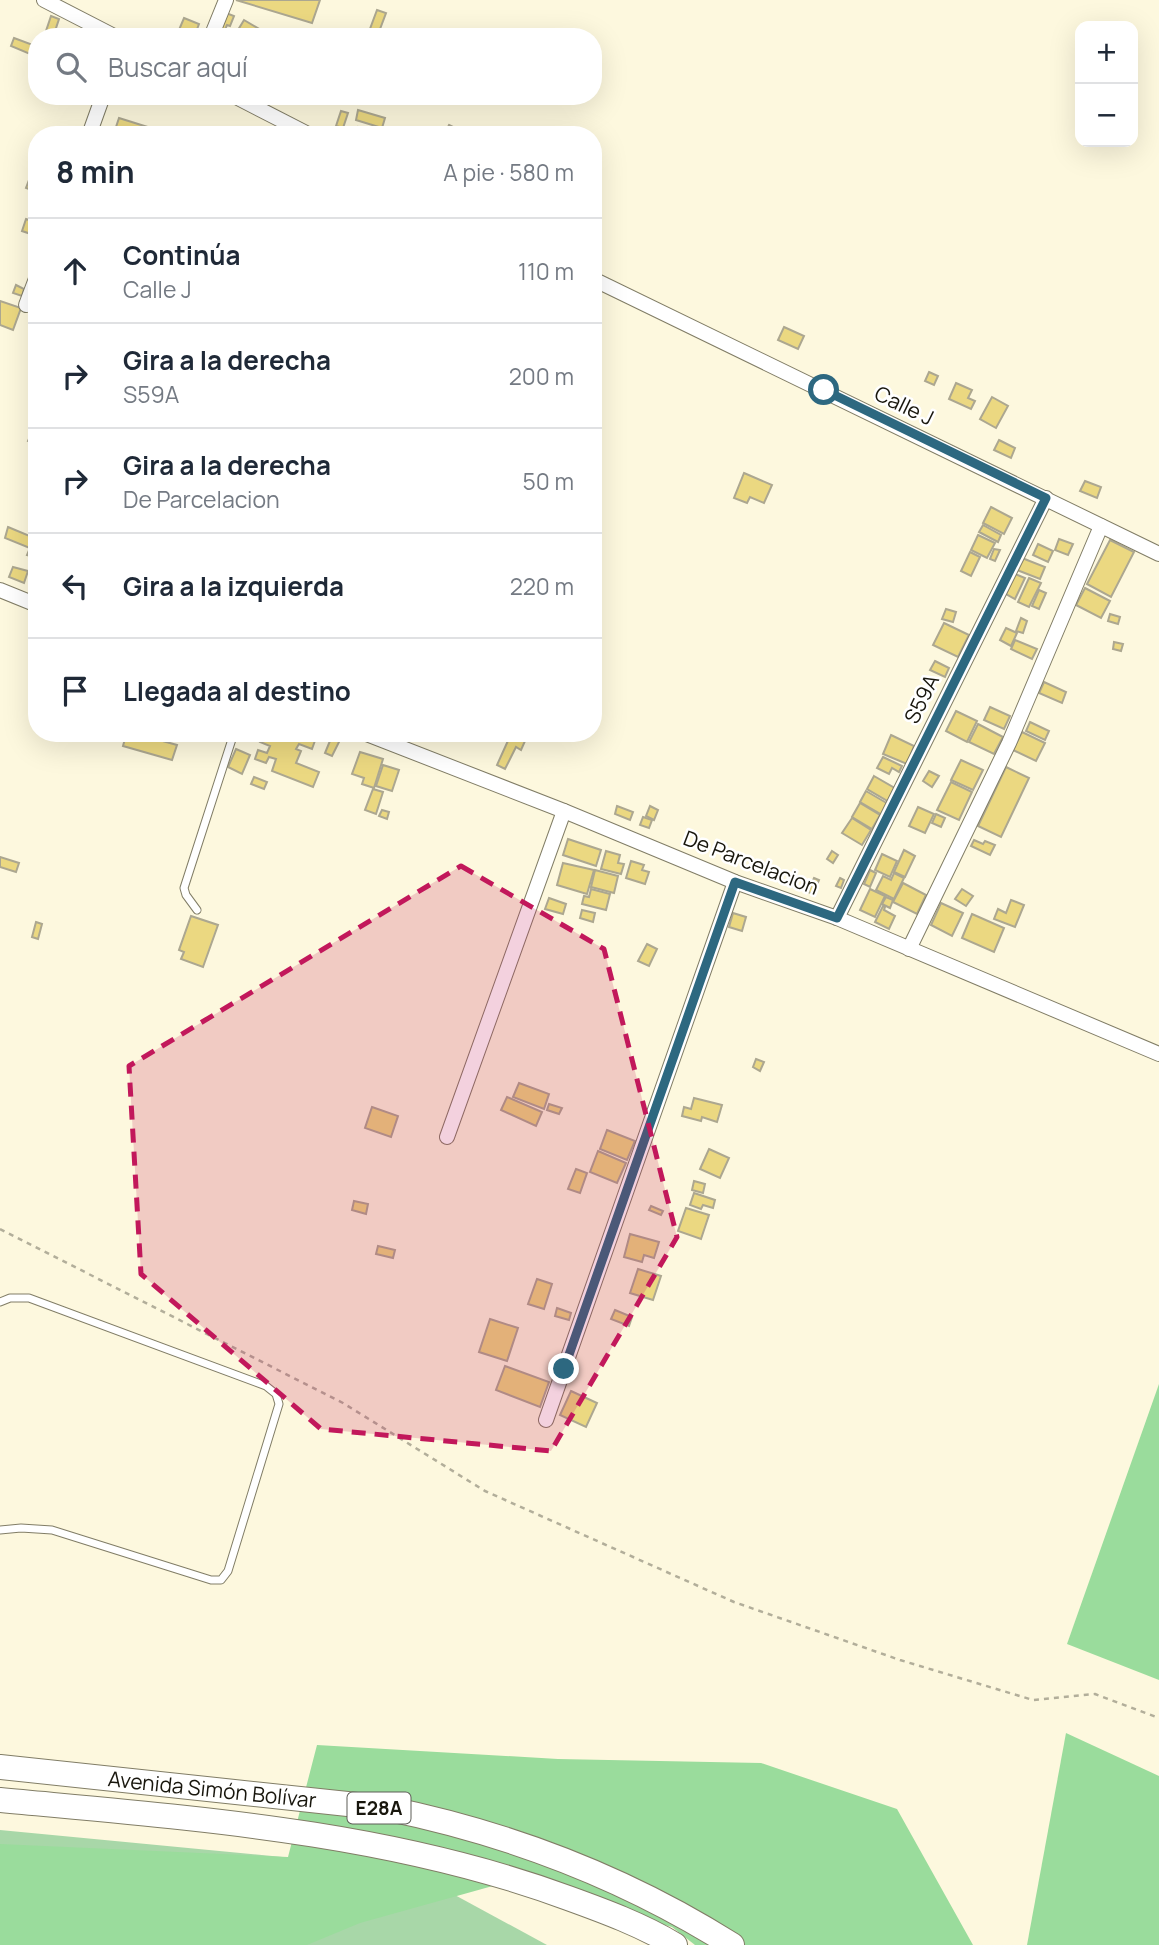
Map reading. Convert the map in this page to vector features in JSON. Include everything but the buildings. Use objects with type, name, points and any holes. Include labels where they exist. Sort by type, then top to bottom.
[{"type":"highway","name":"Avenida Simón Bolívar","points":[[0,1767],[385,1808],[434,1818],[568,1861],[659,1903],[732,1945]]},
{"type":"highway","name":"Avenida Simón Bolívar","points":[[0,1800],[260,1827],[411,1853],[481,1869],[549,1891],[611,1914],[675,1945]]},
{"type":"street","points":[[44,0],[99,28]]},
{"type":"street","points":[[215,28],[226,0]]},
{"type":"street","points":[[92,126],[100,105]]},
{"type":"street","points":[[252,105],[292,126]]},
{"type":"street","name":"Calle J","points":[[602,283],[1159,554]]},
{"type":"street","points":[[26,305],[28,300]]},
{"type":"street","name":"S59A","points":[[837,918],[1046,498]]},
{"type":"street","points":[[909,948],[1009,743],[1101,526]]},
{"type":"street","points":[[0,590],[28,601]]},
{"type":"street","name":"De Parcelacion","points":[[387,742],[735,882],[837,918],[1159,1054]]},
{"type":"street","points":[[447,1137],[564,811]]},
{"type":"street","points":[[546,1420],[735,882]]},
{"type":"lane","points":[[197,910],[184,888],[231,742]]},
{"type":"lane","points":[[0,1303],[10,1298],[29,1298],[266,1386],[276,1394],[279,1404],[228,1571],[221,1580],[211,1580],[52,1530],[0,1530]]},
{"type":"path","points":[[0,1228],[343,1403],[485,1491],[734,1602],[900,1660],[1032,1700],[1096,1694],[1159,1718]]},
{"type":"highlighted area","points":[[461,866],[604,949],[677,1237],[551,1451],[321,1429],[141,1274],[129,1066]]},
{"type":"green space","points":[[1159,1384],[1159,1680],[1067,1644]]},
{"type":"green space","points":[[1066,1733],[1159,1776],[1159,1945],[1027,1945]]},
{"type":"green space","points":[[317,1745],[558,1759],[761,1763],[897,1809],[973,1945],[695,1945],[672,1927],[507,1882],[360,1923],[307,1945],[0,1945],[0,1844],[288,1857]]},
{"type":"green space","points":[[0,1830],[407,1869],[547,1945],[0,1945]]},
{"type":"route","points":[[564,1369],[735,882],[837,918],[1046,498],[824,390]]}]
